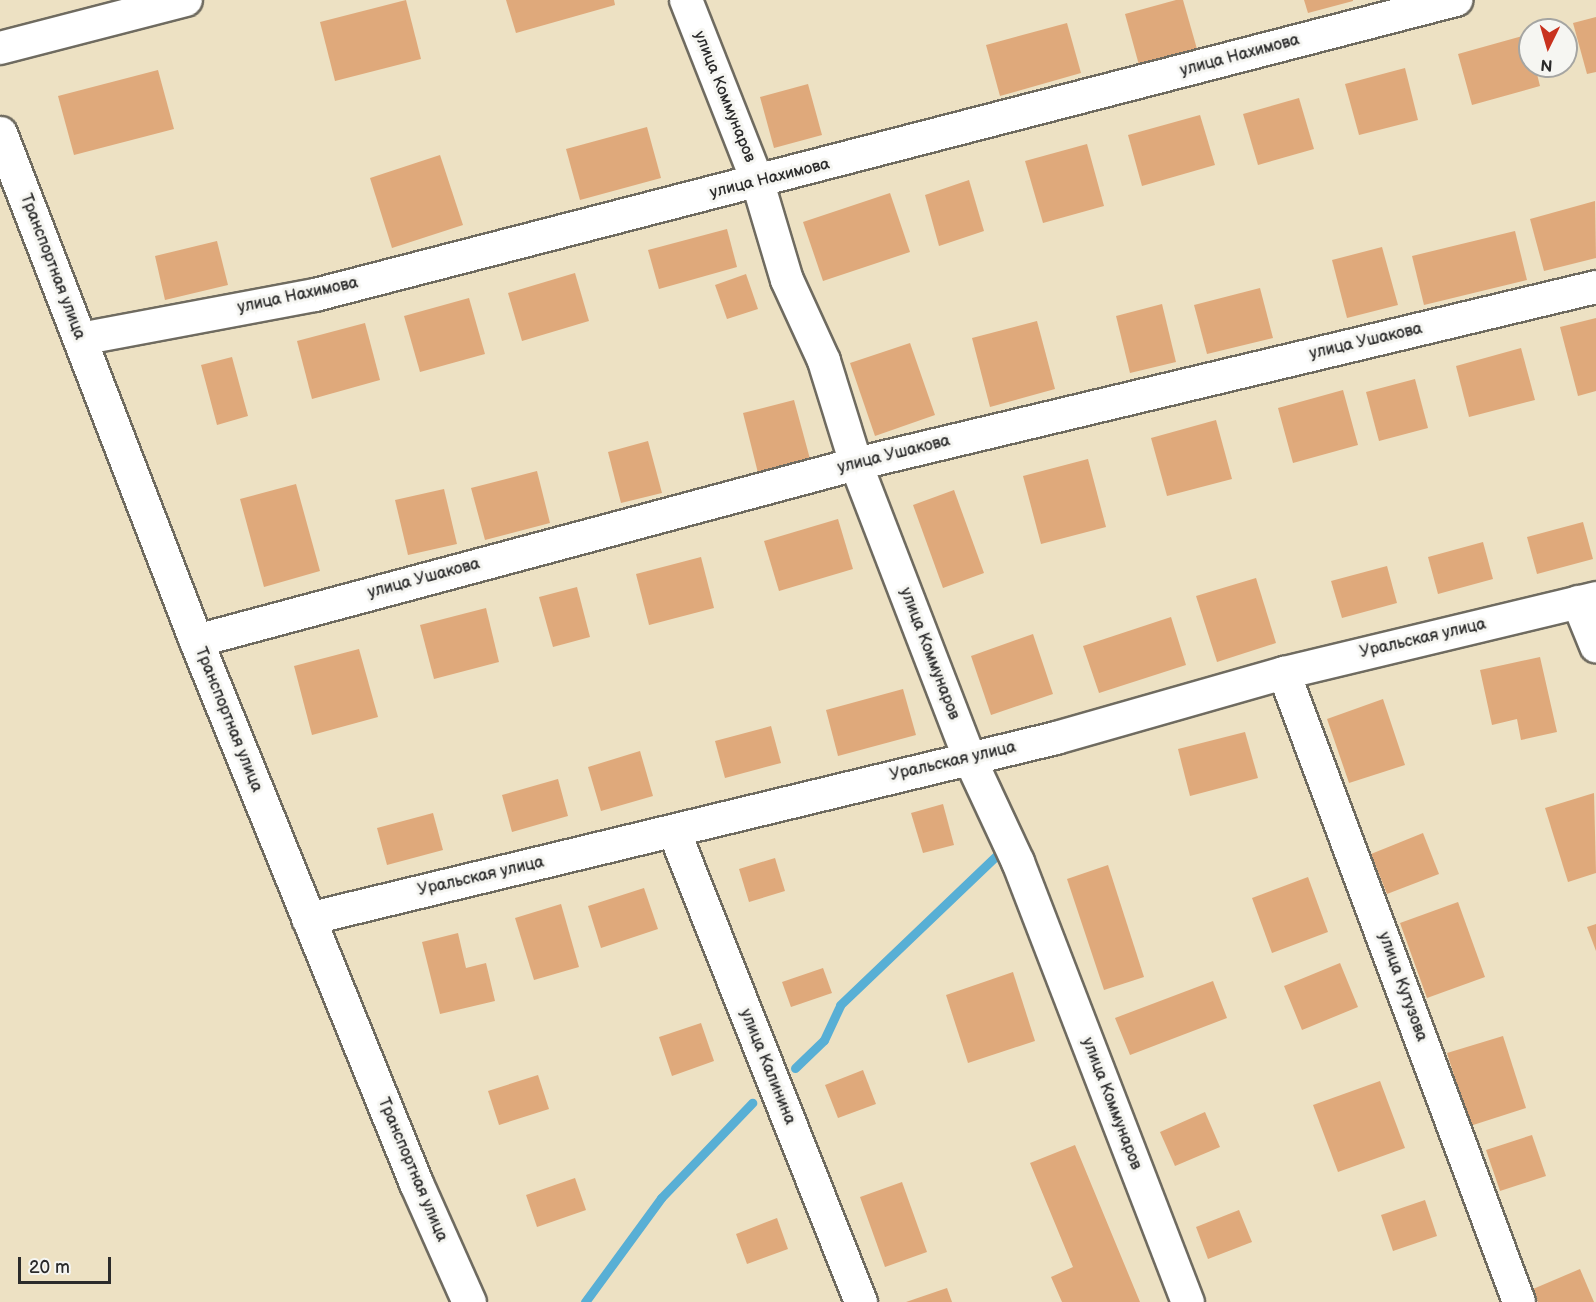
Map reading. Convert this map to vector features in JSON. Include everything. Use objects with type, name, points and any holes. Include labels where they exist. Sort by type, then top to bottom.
[{"type":"main road","name":"Транспортная улица","points":[[0,133],[196,641],[308,919],[469,1302]]},
{"type":"street","points":[[0,48],[186,0]]},
{"type":"street","name":"улица Коммунаров","points":[[686,0],[758,183],[786,280],[824,361],[856,464],[969,757],[1018,862],[1188,1302]]},
{"type":"street","name":"улица Нахимова","points":[[80,339],[315,295],[758,183],[1456,0]]},
{"type":"street","name":"улица Ушакова","points":[[196,641],[856,464],[1596,287]]},
{"type":"street","points":[[1587,600],[1596,646]]},
{"type":"street","name":"Уральская улица","points":[[308,919],[969,757],[1056,738],[1284,673],[1587,600]]},
{"type":"street","name":"улица Кутузова","points":[[1284,673],[1519,1302]]},
{"type":"street","name":"улица Калинина","points":[[674,831],[861,1302]]},
{"type":"building","points":[[406,0],[421,59],[335,81],[320,22]]},
{"type":"building","points":[[506,0],[614,0],[615,5],[516,33]]},
{"type":"building","points":[[1183,0],[1197,49],[1139,65],[1125,14]]},
{"type":"building","points":[[1304,0],[1353,0],[1353,1],[1308,13]]},
{"type":"building","points":[[1596,17],[1596,72],[1587,74],[1578,41],[1578,22]]},
{"type":"building","points":[[1067,23],[1081,73],[1000,96],[986,45]]},
{"type":"building","points":[[1518,37],[1518,78],[1538,78],[1540,86],[1472,105],[1458,54]]},
{"type":"building","points":[[1405,68],[1418,120],[1359,135],[1345,84]]},
{"type":"building","points":[[158,70],[174,129],[74,155],[58,96]]},
{"type":"building","points":[[808,84],[822,135],[774,148],[760,97]]},
{"type":"building","points":[[1299,98],[1314,149],[1258,165],[1243,114]]},
{"type":"building","points":[[1200,115],[1215,165],[1142,186],[1128,135]]},
{"type":"building","points":[[647,127],[661,178],[580,200],[566,149]]},
{"type":"building","points":[[1087,144],[1104,206],[1043,223],[1025,161]]},
{"type":"building","points":[[440,155],[463,225],[392,248],[370,178]]},
{"type":"building","points":[[969,180],[984,231],[939,246],[925,195]]},
{"type":"building","points":[[890,193],[910,252],[823,281],[803,222]]},
{"type":"building","points":[[1595,201],[1596,258],[1544,271],[1530,219]]},
{"type":"building","points":[[727,229],[737,267],[659,289],[648,250]]},
{"type":"building","points":[[1515,231],[1527,280],[1424,305],[1412,256]]},
{"type":"building","points":[[217,241],[228,285],[165,300],[155,256]]},
{"type":"building","points":[[1382,247],[1398,305],[1347,318],[1332,260]]},
{"type":"building","points":[[575,273],[589,321],[522,341],[508,293]]},
{"type":"building","points":[[746,274],[758,309],[727,319],[715,285]]},
{"type":"building","points":[[1260,288],[1273,338],[1207,354],[1194,305]]},
{"type":"building","points":[[469,298],[485,354],[420,372],[404,316]]},
{"type":"building","points":[[1162,304],[1176,362],[1130,373],[1116,316]]},
{"type":"building","points":[[1596,318],[1596,391],[1578,396],[1560,327]]},
{"type":"building","points":[[1037,321],[1055,389],[990,407],[972,338]]},
{"type":"building","points":[[365,323],[380,380],[312,399],[297,341]]},
{"type":"building","points":[[910,343],[935,415],[875,436],[850,363]]},
{"type":"building","points":[[1521,348],[1535,400],[1469,417],[1456,366]]},
{"type":"building","points":[[232,357],[248,416],[217,425],[201,365]]},
{"type":"building","points":[[1415,379],[1428,428],[1379,441],[1366,392]]},
{"type":"building","points":[[1343,390],[1358,445],[1293,463],[1278,408]]},
{"type":"building","points":[[794,400],[810,459],[758,473],[743,413]]},
{"type":"building","points":[[1216,420],[1232,479],[1167,496],[1151,438]]},
{"type":"building","points":[[648,441],[662,493],[621,503],[608,452]]},
{"type":"building","points":[[1088,459],[1106,527],[1041,544],[1023,476]]},
{"type":"building","points":[[537,471],[550,523],[485,540],[471,488]]},
{"type":"building","points":[[296,484],[320,571],[264,587],[240,499]]},
{"type":"building","points":[[444,489],[457,544],[408,555],[395,500]]},
{"type":"building","points":[[954,490],[984,573],[943,588],[913,505]]},
{"type":"building","points":[[838,519],[853,569],[779,591],[764,541]]},
{"type":"building","points":[[1583,522],[1593,559],[1537,574],[1527,537]]},
{"type":"building","points":[[1483,542],[1493,579],[1438,594],[1428,557]]},
{"type":"building","points":[[701,557],[714,608],[649,625],[636,574]]},
{"type":"building","points":[[1387,566],[1397,603],[1342,618],[1331,581]]},
{"type":"building","points":[[1256,578],[1276,643],[1217,662],[1196,596]]},
{"type":"building","points":[[577,587],[590,637],[553,647],[539,597]]},
{"type":"building","points":[[486,608],[499,662],[434,679],[420,625]]},
{"type":"building","points":[[1171,617],[1186,665],[1099,693],[1083,646]]},
{"type":"building","points":[[1033,634],[1053,694],[991,715],[971,656]]},
{"type":"building","points":[[359,649],[378,717],[312,735],[294,666]]},
{"type":"building","points":[[1540,657],[1557,732],[1521,740],[1517,719],[1492,725],[1480,670]]},
{"type":"building","points":[[903,689],[916,735],[838,756],[826,710]]},
{"type":"building","points":[[1383,699],[1405,765],[1349,783],[1327,719]]},
{"type":"building","points":[[771,726],[781,763],[725,778],[715,741]]},
{"type":"building","points":[[1245,732],[1258,778],[1190,796],[1178,749]]},
{"type":"building","points":[[640,751],[653,796],[601,811],[588,767]]},
{"type":"building","points":[[558,779],[568,816],[512,832],[502,795]]},
{"type":"building","points":[[1594,793],[1596,873],[1568,882],[1545,808]]},
{"type":"building","points":[[943,804],[954,845],[923,853],[911,813]]},
{"type":"building","points":[[433,813],[443,850],[387,865],[377,828]]},
{"type":"building","points":[[1423,833],[1439,874],[1387,894],[1371,854]]},
{"type":"building","points":[[775,858],[785,891],[749,902],[739,869]]},
{"type":"building","points":[[1108,865],[1144,977],[1104,990],[1067,879]]},
{"type":"building","points":[[1308,877],[1328,932],[1272,953],[1252,898]]},
{"type":"building","points":[[644,888],[658,929],[601,948],[588,906]]},
{"type":"building","points":[[1458,902],[1485,977],[1427,998],[1400,923]]},
{"type":"building","points":[[561,904],[579,967],[534,980],[515,918]]},
{"type":"building","points":[[1596,924],[1596,951],[1587,927]]},
{"type":"building","points":[[458,933],[466,968],[486,963],[495,1001],[440,1014],[422,942]]},
{"type":"building","points":[[1340,963],[1358,1007],[1302,1030],[1284,986]]},
{"type":"building","points":[[823,968],[832,993],[791,1007],[782,982]]},
{"type":"building","points":[[1013,972],[1035,1041],[968,1063],[946,995]]},
{"type":"building","points":[[1213,981],[1227,1018],[1130,1055],[1115,1018]]},
{"type":"building","points":[[701,1023],[714,1061],[672,1076],[659,1037]]},
{"type":"building","points":[[1503,1036],[1526,1108],[1470,1126],[1447,1053]]},
{"type":"building","points":[[863,1070],[876,1104],[838,1118],[825,1085]]},
{"type":"building","points":[[538,1075],[549,1109],[499,1125],[488,1091]]},
{"type":"building","points":[[1380,1081],[1405,1148],[1338,1172],[1313,1105]]},
{"type":"building","points":[[1205,1112],[1220,1147],[1175,1166],[1160,1132]]},
{"type":"building","points":[[1532,1135],[1546,1176],[1500,1191],[1486,1150]]},
{"type":"building","points":[[1075,1145],[1140,1302],[1062,1302],[1051,1277],[1073,1267],[1030,1163]]},
{"type":"building","points":[[575,1178],[586,1210],[537,1227],[526,1195]]},
{"type":"building","points":[[902,1182],[927,1252],[885,1267],[860,1197]]},
{"type":"building","points":[[1425,1200],[1437,1236],[1393,1251],[1381,1215]]},
{"type":"building","points":[[1239,1210],[1252,1242],[1208,1259],[1196,1227]]},
{"type":"building","points":[[777,1218],[788,1249],[747,1264],[736,1234]]},
{"type":"building","points":[[1580,1269],[1594,1302],[1538,1302],[1533,1289]]},
{"type":"building","points":[[947,1288],[952,1302],[906,1302]]},
{"type":"waterway","points":[[795,1068],[824,1040],[840,1005],[998,854]]},
{"type":"waterway","points":[[585,1302],[661,1198],[752,1103]]}]
